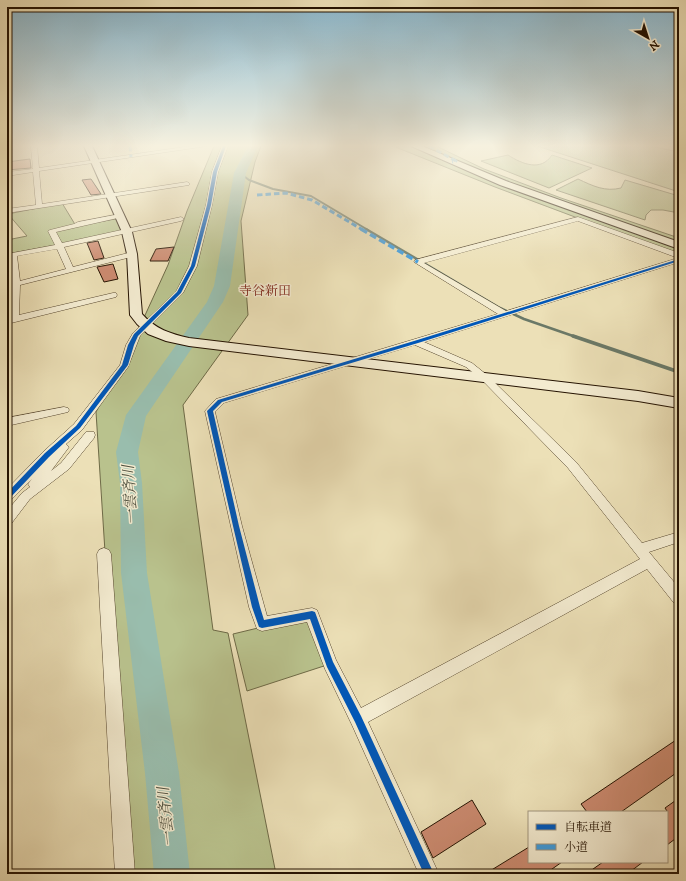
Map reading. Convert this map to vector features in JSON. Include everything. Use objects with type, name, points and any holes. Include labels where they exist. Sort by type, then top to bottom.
[{"type":"street","points":[[38,187],[40,206]]},
{"type":"street","points":[[106,187],[127,232],[132,254],[136,315],[146,326],[158,334],[190,342],[638,396],[679,403]]},
{"type":"street","points":[[7,211],[167,187]]},
{"type":"street","points":[[7,520],[125,365],[131,345],[136,335],[179,293],[193,266],[212,187]]},
{"type":"street","points":[[514,187],[679,246]]},
{"type":"street","points":[[71,270],[52,231],[76,226],[78,224],[120,216]]},
{"type":"street","points":[[113,295],[11,320],[16,284],[10,255],[127,232],[182,219]]},
{"type":"street","points":[[504,314],[418,262],[578,219],[679,256]]},
{"type":"street","points":[[16,284],[132,254]]},
{"type":"street","points":[[429,874],[358,719],[330,664],[312,615],[262,624],[256,607],[245,562],[210,411],[220,400],[416,342],[679,260]]},
{"type":"street","points":[[416,342],[469,365],[484,377],[572,464],[679,599]]},
{"type":"street","points":[[7,422],[64,410]]},
{"type":"street","points":[[7,497],[47,455],[78,427]]},
{"type":"street","points":[[26,496],[65,466],[90,435]]},
{"type":"street","points":[[358,719],[644,555],[679,537]]},
{"type":"street","points":[[104,554],[125,874]]},
{"type":"green space","points":[[197,187],[249,187],[241,221],[248,315],[183,405],[213,630],[228,633],[276,874],[122,874],[117,738],[96,412],[136,335],[168,265]]},
{"type":"green space","points":[[495,187],[532,187],[679,238],[679,256]]},
{"type":"green space","points":[[562,187],[598,187],[615,189],[621,187],[649,187],[679,196],[679,213],[663,210],[651,210],[646,215],[645,220],[556,190]]},
{"type":"green space","points":[[664,187],[679,187],[679,192]]},
{"type":"green space","points":[[62,203],[76,226],[121,218],[127,232],[7,254],[7,240],[27,236],[8,214]]},
{"type":"green space","points":[[312,615],[330,664],[247,691],[233,634]]},
{"type":"building","points":[[86,187],[96,187],[101,194],[91,195]]},
{"type":"building","points":[[98,241],[104,258],[94,260],[87,243]]},
{"type":"building","points":[[174,247],[168,261],[150,261],[156,249]]},
{"type":"building","points":[[113,264],[118,279],[104,282],[97,267]]},
{"type":"building","points":[[679,738],[679,771],[622,811],[586,811],[581,804]]},
{"type":"building","points":[[679,798],[679,836],[668,844],[668,811],[665,808]]},
{"type":"building","points":[[472,800],[486,824],[433,858],[421,832]]},
{"type":"building","points":[[528,848],[528,863],[561,863],[545,874],[485,874]]},
{"type":"building","points":[[602,863],[642,863],[627,874],[586,874]]},
{"type":"waterway","name":"一雲斉川","points":[[172,874],[162,773],[134,573],[131,483],[127,452],[136,415],[215,302],[222,286],[238,187]]},
{"type":"waterway","points":[[268,187],[311,196],[368,230]]},
{"type":"waterway","points":[[366,229],[500,308],[524,319],[576,337]]},
{"type":"waterway","points":[[573,336],[679,372]]},
{"type":"marked path","points":[[257,195],[286,193],[312,200],[418,262]]},
{"type":"cycle path","points":[[7,497],[47,455],[78,427],[125,365],[131,345],[136,335],[179,293],[193,266],[212,187]]},
{"type":"cycle path","points":[[429,874],[358,719],[330,664],[312,615],[262,624],[256,607],[236,526],[210,411],[220,401],[679,260]]},
{"type":"district","name":"寺谷新田","points":[[265,290]]}]
